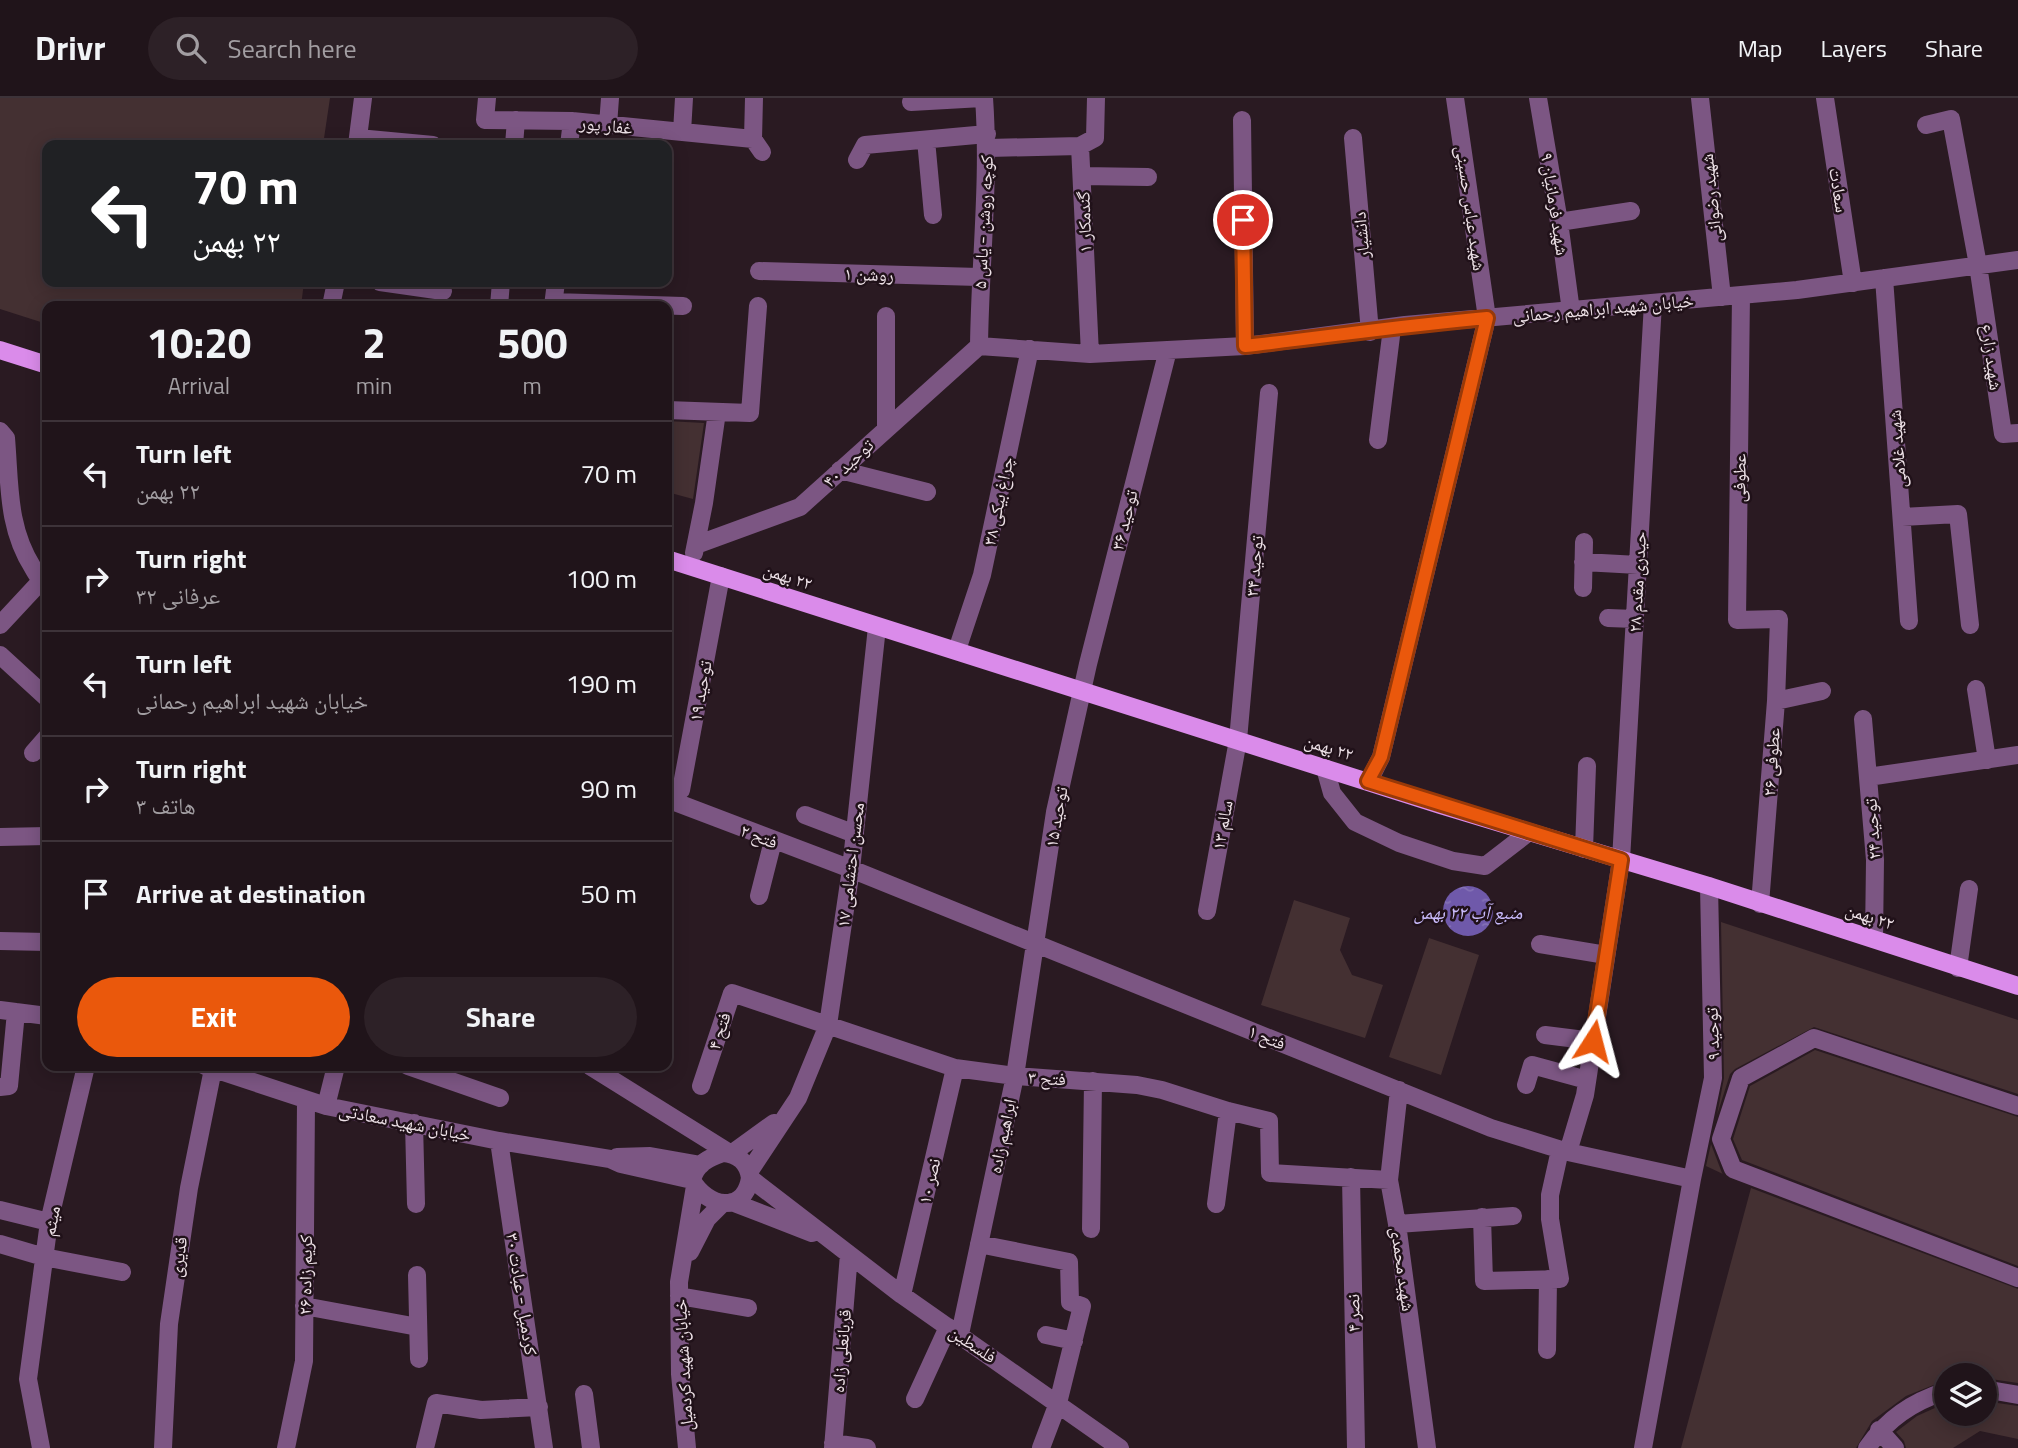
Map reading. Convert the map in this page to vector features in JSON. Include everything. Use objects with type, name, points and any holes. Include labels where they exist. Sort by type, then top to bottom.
[{"type":"main road","points":[[0,351],[42,364]]},
{"type":"main road","name":"٢٢ بهمن","points":[[672,560],[1325,768],[1709,886],[2018,986]]},
{"type":"street","points":[[357,140],[363,98]]},
{"type":"street","name":"غفار پور","points":[[487,98],[485,120],[572,121],[682,132],[757,146],[754,98]]},
{"type":"street","points":[[608,125],[610,98]]},
{"type":"street","points":[[682,132],[684,98]]},
{"type":"street","points":[[911,102],[983,98]]},
{"type":"street","name":"کوچه روشن - یاس ۵","points":[[979,346],[979,277],[987,141],[983,98]]},
{"type":"street","points":[[861,152],[926,140],[1080,146],[1095,138],[1096,98]]},
{"type":"street","name":"شهید عباس حسینی","points":[[1455,98],[1487,318]]},
{"type":"street","name":"شهید فرمانیان ۹","points":[[1538,98],[1571,311]]},
{"type":"street","name":"شهید رضوانی","points":[[1700,98],[1722,297]]},
{"type":"street","name":"سعادت","points":[[1825,98],[1853,283]]},
{"type":"street","points":[[1926,125],[1951,119],[1978,265]]},
{"type":"street","points":[[514,140],[516,120]]},
{"type":"street","points":[[1242,120],[1245,346]]},
{"type":"street","points":[[570,140],[572,121]]},
{"type":"street","name":"دانشیار","points":[[1353,138],[1370,332]]},
{"type":"street","points":[[926,140],[933,215]]},
{"type":"street","name":"گندمکار ۱","points":[[1080,146],[1090,354]]},
{"type":"street","points":[[1082,176],[1148,177]]},
{"type":"street","points":[[1559,222],[1631,211]]},
{"type":"street","name":"خیابان شهید ابراهیم رحمانی","points":[[979,346],[1090,354],[1245,346],[1487,318],[1853,283],[2018,260]]},
{"type":"street","name":"شهید زارع","points":[[1978,265],[2003,434],[2018,433]]},
{"type":"street","name":"روشن ۱","points":[[759,271],[979,277]]},
{"type":"street","name":"شهید غلامی","points":[[1884,278],[1909,621]]},
{"type":"street","points":[[415,287],[443,291]]},
{"type":"street","name":"عطوفی","points":[[1741,295],[1737,620],[1779,619]]},
{"type":"street","name":"حیدری مقدم ۲۸","points":[[1548,1279],[1560,1279],[1549,1219],[1550,1195],[1587,1080],[1621,860],[1653,303]]},
{"type":"street","points":[[672,306],[683,306]]},
{"type":"street","points":[[672,410],[750,413],[758,306]]},
{"type":"street","points":[[886,316],[886,428]]},
{"type":"street","points":[[1368,781],[1381,757],[1487,318]]},
{"type":"street","points":[[1378,440],[1392,328]]},
{"type":"street","name":"توحید ۴۰","points":[[696,545],[800,507],[979,346]]},
{"type":"street","name":"چراغ بیکی ۳۸","points":[[957,650],[982,575],[1030,349]]},
{"type":"street","name":"توحید ۳۶","points":[[1082,690],[1168,350]]},
{"type":"street","name":"توحید ۳۴","points":[[1238,740],[1269,393]]},
{"type":"street","points":[[691,566],[717,412]]},
{"type":"street","points":[[0,431],[6,438],[13,524],[23,552],[42,579]]},
{"type":"street","points":[[840,470],[927,492]]},
{"type":"street","points":[[1902,517],[1958,514],[1970,625]]},
{"type":"street","points":[[1583,587],[1584,542]]},
{"type":"street","points":[[1583,562],[1638,565]]},
{"type":"street","name":"توحید ۱۹","points":[[672,797],[681,790],[721,576]]},
{"type":"street","points":[[1,621],[42,584]]},
{"type":"street","points":[[1608,618],[1635,619]]},
{"type":"street","name":"عطوفی ۲۶","points":[[1760,904],[1776,701],[1779,619]]},
{"type":"street","name":"محسن احتشامی ۱۷","points":[[750,1175],[798,1098],[828,1025],[851,869],[877,627]]},
{"type":"street","points":[[0,655],[42,693]]},
{"type":"street","points":[[1976,689],[1987,760]]},
{"type":"street","name":"توحید ۱۵","points":[[1035,944],[1055,812],[1082,690]]},
{"type":"street","points":[[1776,701],[1822,691]]},
{"type":"street","name":"توحید ۲۴","points":[[1863,719],[1875,860],[1874,939]]},
{"type":"street","name":"سالم ۱۳","points":[[1207,911],[1238,740]]},
{"type":"street","points":[[33,753],[42,743]]},
{"type":"street","points":[[1868,777],[2018,755]]},
{"type":"street","points":[[1584,849],[1587,766]]},
{"type":"street","points":[[1325,768],[1332,793],[1354,822],[1399,843],[1454,861],[1485,866],[1529,832]]},
{"type":"street","name":"فتح ۲","points":[[672,802],[851,869]]},
{"type":"street","points":[[805,815],[855,834]]},
{"type":"street","points":[[0,837],[42,836]]},
{"type":"street","points":[[759,896],[773,841]]},
{"type":"street","name":"فتح ۱","points":[[851,869],[1491,1128],[1564,1151],[1692,1180]]},
{"type":"street","name":"توحید ۹","points":[[1643,1448],[1713,1078],[1709,886]]},
{"type":"street","points":[[1958,968],[1969,889]]},
{"type":"street","points":[[0,941],[42,942]]},
{"type":"street","name":"ابراهیم زاده","points":[[915,1399],[954,1330],[979,1244],[1016,1076],[1035,944]]},
{"type":"street","points":[[1541,944],[1606,955]]},
{"type":"street","name":"فتح ۴","points":[[701,1086],[732,993],[828,1025]]},
{"type":"street","points":[[0,1087],[9,1086],[8,1011],[42,1015]]},
{"type":"street","name":"فتح ۳","points":[[828,1025],[955,1068],[1016,1076],[1137,1084],[1269,1121],[1270,1173],[1351,1177]]},
{"type":"street","points":[[1545,1035],[1593,1041]]},
{"type":"street","points":[[2018,1106],[1814,1038],[1741,1078],[1721,1139],[1732,1169],[2018,1278]]},
{"type":"street","points":[[1526,1085],[1532,1065],[1587,1080]]},
{"type":"street","name":"نصر ۱۰","points":[[902,1295],[955,1068]]},
{"type":"street","name":"میثم","points":[[41,1448],[27,1379],[49,1222],[85,1071]]},
{"type":"street","name":"قدیری","points":[[163,1448],[169,1324],[208,1071]]},
{"type":"street","name":"خیابان شهید سعادتی","points":[[220,1071],[326,1106],[499,1141],[610,1159],[650,1156],[696,1177]]},
{"type":"street","points":[[326,1106],[335,1071]]},
{"type":"street","points":[[422,1071],[500,1098]]},
{"type":"street","points":[[598,1071],[743,1160],[750,1175],[828,1240]]},
{"type":"street","points":[[1091,1229],[1093,1081]]},
{"type":"street","name":"شهید محمدی","points":[[1399,1090],[1389,1180],[1427,1448]]},
{"type":"street","name":"محسن احتشامی ۱۷","points":[[731,1154],[759,1136],[798,1098]]},
{"type":"street","name":"کریم زاده ۲۶","points":[[286,1448],[304,1361],[306,1101]]},
{"type":"street","points":[[1216,1205],[1228,1111]]},
{"type":"street","points":[[414,1123],[416,1204]]},
{"type":"street","name":"کردمیل - عبادت ۳۰","points":[[499,1141],[544,1448]]},
{"type":"street","points":[[679,1289],[696,1177],[715,1156],[731,1154]]},
{"type":"street","points":[[679,1289],[695,1239],[707,1219],[745,1193],[750,1175]]},
{"type":"street","points":[[696,1177],[706,1198],[728,1203],[828,1240]]},
{"type":"street","points":[[1351,1177],[1389,1180]]},
{"type":"street","name":"نصر ۴","points":[[1351,1177],[1356,1448]]},
{"type":"street","points":[[0,1210],[49,1222]]},
{"type":"street","points":[[1397,1224],[1513,1216]]},
{"type":"street","points":[[1482,1217],[1484,1281],[1548,1279],[1547,1350]]},
{"type":"street","name":"فلسطین","points":[[828,1240],[1119,1448]]},
{"type":"street","points":[[0,1244],[44,1257],[122,1272]]},
{"type":"street","points":[[979,1244],[1069,1262],[1070,1301],[1082,1306],[1058,1403],[1041,1448]]},
{"type":"street","name":"قربانعلی زاده","points":[[833,1445],[849,1254]]},
{"type":"street","points":[[417,1275],[419,1359]]},
{"type":"street","points":[[679,1289],[748,1308]]},
{"type":"street","name":"خیابان شهید کردمیل","points":[[679,1289],[680,1374],[687,1448]]},
{"type":"street","points":[[304,1306],[418,1326]]},
{"type":"street","points":[[1046,1335],[1074,1341]]},
{"type":"street","points":[[1997,1391],[2018,1395]]},
{"type":"street","points":[[584,1394],[591,1448]]},
{"type":"street","points":[[1867,1448],[1879,1430],[1899,1413],[1934,1395]]},
{"type":"street","points":[[425,1448],[436,1403],[481,1410],[539,1407]]},
{"type":"street","points":[[1879,1430],[1895,1448]]},
{"type":"street","points":[[833,1445],[867,1448]]},
{"type":"water","name":"منبع آب ۲۲ بهمن","points":[[1468,886],[1486,893],[1493,911],[1486,929],[1468,936],[1450,929],[1443,911],[1450,893]]},
{"type":"building","points":[[0,98],[330,98],[324,140],[42,140],[42,287],[303,287],[302,301],[42,301],[42,322],[0,309]]},
{"type":"building","points":[[672,421],[704,423],[693,499],[672,493]]},
{"type":"building","points":[[1294,900],[1350,918],[1340,950],[1352,975],[1383,985],[1365,1038],[1261,1005]]},
{"type":"building","points":[[1721,922],[2018,1020],[2018,1094],[1814,1027],[1735,1069],[1730,1074],[1717,1115],[1724,1078]]},
{"type":"building","points":[[1429,938],[1479,955],[1441,1075],[1389,1057]]},
{"type":"building","points":[[1815,1050],[2018,1117],[2018,1266],[1742,1160],[1733,1139],[1750,1086]]},
{"type":"building","points":[[1711,1144],[1722,1173],[1723,1174],[1706,1166]]},
{"type":"building","points":[[1751,1188],[2018,1289],[2018,1383],[1997,1380],[1997,1363],[1934,1363],[1934,1385],[1906,1396],[1872,1421],[1856,1448],[1681,1448]]},
{"type":"building","points":[[1997,1403],[2018,1406],[2018,1439],[1980,1431],[1953,1448],[1906,1448],[1896,1432],[1917,1416],[1934,1408],[1934,1426],[1997,1426]]},
{"type":"route","points":[[1243,220],[1245,346],[1370,332],[1405,325],[1487,318],[1381,757],[1368,781],[1621,860],[1593,1041]]}]
